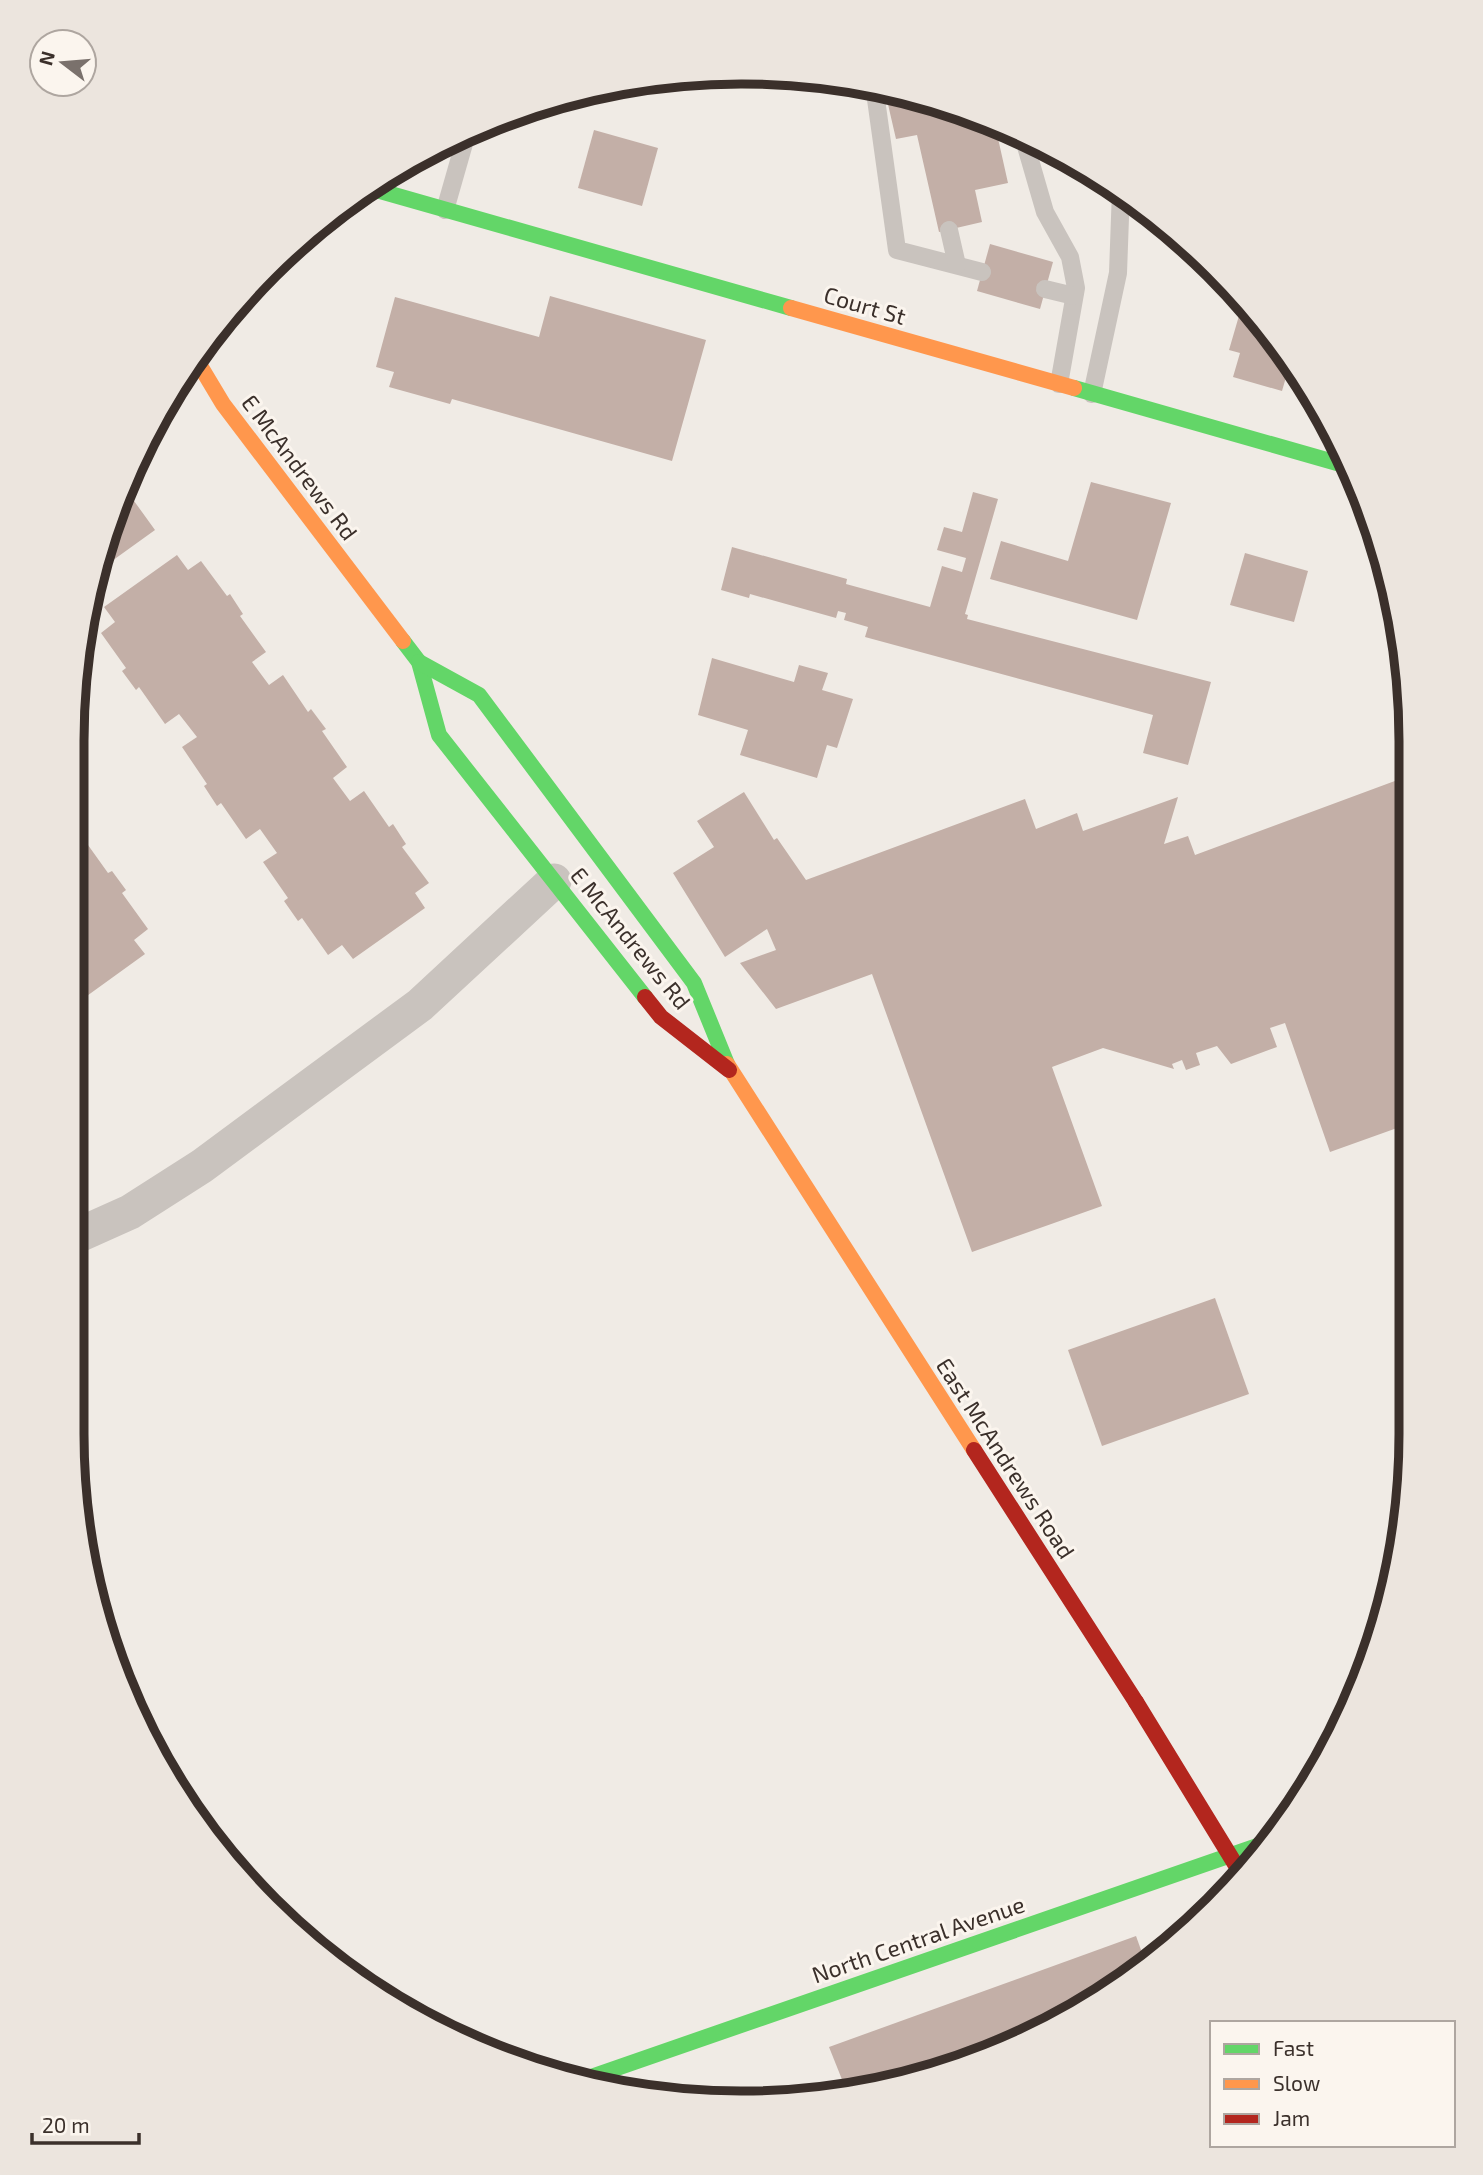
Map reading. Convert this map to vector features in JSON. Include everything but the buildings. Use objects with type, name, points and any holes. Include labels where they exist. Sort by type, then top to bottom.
[{"type":"main road","name":"Court St","points":[[382,192],[1337,463]]},
{"type":"main road","name":"E McAndrews Rd","points":[[201,367],[223,404],[419,662],[439,735],[661,1017],[730,1071]]},
{"type":"main road","name":"E McAndrews Rd","points":[[419,662],[479,695],[694,983],[730,1071]]},
{"type":"main road","name":"East McAndrews Road","points":[[730,1071],[1136,1702],[1237,1866]]},
{"type":"main road","name":"North Central Avenue","points":[[598,2075],[1252,1848]]},
{"type":"street","points":[[84,1233],[130,1212],[202,1166],[420,1004],[554,881]]},
{"type":"lane","points":[[877,98],[897,250],[982,272]]},
{"type":"lane","points":[[445,210],[463,147]]},
{"type":"lane","points":[[1027,150],[1045,212],[1070,257],[1076,288],[1059,384]]},
{"type":"lane","points":[[1092,394],[1118,274],[1120,205]]},
{"type":"lane","points":[[948,230],[957,265]]},
{"type":"lane","points":[[1045,289],[1074,296]]},
{"type":"traffic: fast","points":[[382,191],[791,308]]},
{"type":"traffic: fast","points":[[1074,388],[1336,463]]},
{"type":"traffic: fast","points":[[403,641],[419,662],[439,735],[645,997]]},
{"type":"traffic: fast","points":[[419,662],[479,695],[694,983],[727,1064]]},
{"type":"traffic: fast","points":[[598,2075],[1252,1848]]},
{"type":"traffic: slow","points":[[791,308],[1074,388]]},
{"type":"traffic: slow","points":[[201,367],[223,404],[403,641]]},
{"type":"traffic: slow","points":[[727,1064],[974,1450]]},
{"type":"traffic: jam","points":[[645,997],[661,1017],[729,1070]]},
{"type":"traffic: jam","points":[[974,1450],[1136,1702]]},
{"type":"traffic: jam","points":[[1136,1702],[1237,1866]]}]
